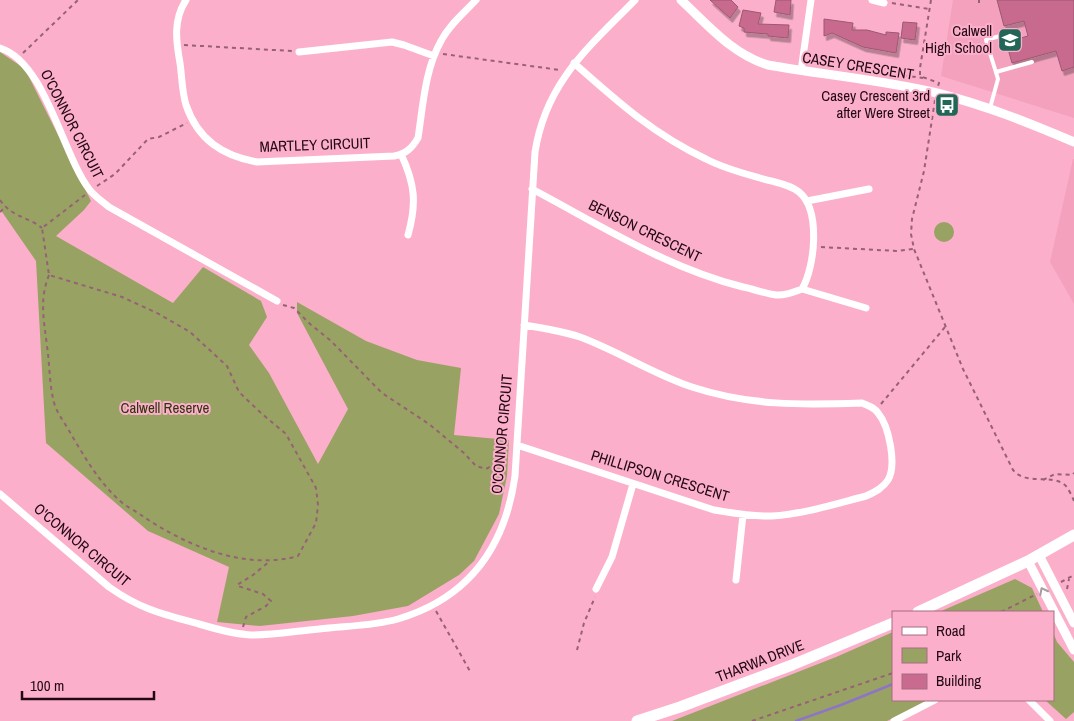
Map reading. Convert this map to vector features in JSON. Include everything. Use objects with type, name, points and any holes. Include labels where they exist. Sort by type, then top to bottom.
[{"type":"main road","points":[[920,611],[1028,561],[1074,536]]},
{"type":"main road","name":"THARWA DRIVE","points":[[637,721],[792,665],[892,623]]},
{"type":"street","name":"MARTLEY CIRCUIT","points":[[186,0],[177,22],[176,37],[186,104],[192,120],[202,135],[216,147],[240,159],[257,162],[401,154]]},
{"type":"street","points":[[408,235],[414,215],[414,194],[410,173],[401,154],[412,148],[418,138],[435,53],[450,27],[476,0]]},
{"type":"street","name":"O'CONNOR CIRCUIT","points":[[0,494],[127,600],[158,613],[228,632],[258,635],[385,622],[420,611],[442,599],[462,584],[493,546],[504,524],[511,500],[517,445],[535,152],[543,116],[554,94],[574,63],[635,0]]},
{"type":"street","name":"CASEY CRESCENT","points":[[681,0],[723,41],[740,53],[768,65],[937,93],[990,108],[1074,142]]},
{"type":"street","points":[[801,71],[812,0]]},
{"type":"street","points":[[872,0],[884,3]]},
{"type":"street","points":[[299,52],[392,42],[435,53]]},
{"type":"street","name":"O'CONNOR CIRCUIT","points":[[0,48],[18,58],[34,75],[82,177],[86,191],[109,206],[277,301]]},
{"type":"street","points":[[574,63],[632,114],[676,144],[724,167],[789,186],[799,192],[807,201],[813,218],[812,263],[810,273],[802,289],[866,308]]},
{"type":"street","name":"BENSON CRESCENT","points":[[532,189],[653,254],[697,273],[727,283],[776,295],[802,289]]},
{"type":"street","points":[[807,201],[869,189]]},
{"type":"street","points":[[524,325],[552,329],[580,338],[675,381],[724,396],[774,404],[862,404],[876,410]]},
{"type":"street","name":"PHILLIPSON CRESCENT","points":[[517,445],[714,510],[743,515],[770,516],[798,513],[877,492],[888,479],[893,463],[884,422],[876,410]]},
{"type":"street","points":[[596,589],[612,557],[633,484]]},
{"type":"street","points":[[736,580],[743,515]]},
{"type":"street","points":[[1039,555],[1074,623]]},
{"type":"street","points":[[1028,561],[1054,611]]},
{"type":"street","points":[[1054,611],[1074,650]]},
{"type":"street","points":[[894,721],[933,701]]},
{"type":"street","points":[[1030,701],[1050,721]]},
{"type":"lane","points":[[990,108],[998,79],[986,40],[1000,36]]},
{"type":"lane","points":[[996,72],[1032,62]]},
{"type":"path","points":[[25,50],[78,0]]},
{"type":"path","points":[[931,0],[920,76],[939,83],[924,171],[912,219],[911,234],[914,249],[963,369],[1013,470],[1022,477],[1059,482],[1066,486],[1074,501]]},
{"type":"path","points":[[884,3],[899,3],[929,8]]},
{"type":"path","points":[[190,45],[299,52]]},
{"type":"path","points":[[435,53],[561,70],[557,77]]},
{"type":"path","points":[[42,228],[86,191],[115,174],[148,139],[159,137],[192,120]]},
{"type":"path","points":[[0,200],[16,215],[36,223],[42,228],[49,275],[42,301],[49,355],[50,386],[56,408],[95,474],[120,501],[162,529],[192,543],[228,556],[250,560],[282,560],[298,556],[316,523],[318,505],[316,488],[286,434],[261,414],[239,392],[226,366],[190,332],[157,313],[122,297],[49,275]]},
{"type":"path","points":[[0,212],[6,207]]},
{"type":"path","points":[[818,246],[897,251],[914,249]]},
{"type":"path","points":[[277,301],[294,308],[330,340],[382,393],[429,424],[464,453],[476,466],[486,469],[505,461]]},
{"type":"path","points":[[876,410],[945,328]]},
{"type":"path","points":[[1043,480],[1055,474],[1068,475],[1074,472]]},
{"type":"path","points":[[243,628],[246,617],[266,606],[270,601],[262,594],[237,585],[270,561]]},
{"type":"path","points":[[1061,582],[1074,575]]},
{"type":"path","points":[[1067,591],[1069,578]]},
{"type":"path","points":[[577,650],[596,589]]},
{"type":"path","points":[[1003,611],[1038,594]]},
{"type":"path","points":[[439,617],[471,673]]},
{"type":"path","points":[[752,721],[892,673]]},
{"type":"shaded area","name":"Calwell High School","points":[[953,0],[1074,0],[1074,118],[941,76]]},
{"type":"shaded area","points":[[1074,159],[1074,304],[1050,262]]},
{"type":"green space","name":"Calwell Reserve","points":[[0,52],[25,69],[91,201],[56,236],[173,303],[203,267],[261,301],[267,317],[249,345],[269,373],[318,464],[348,409],[297,313],[297,302],[366,341],[417,360],[461,368],[454,435],[509,440],[507,476],[499,514],[474,561],[459,575],[408,606],[353,616],[260,626],[217,622],[229,567],[148,531],[46,443],[36,261],[0,209]]},
{"type":"green space","points":[[940,222],[948,222],[954,228],[954,236],[948,242],[940,242],[934,236],[934,228]]},
{"type":"green space","points":[[1015,579],[1032,588],[1043,611],[941,611]]},
{"type":"green space","points":[[892,632],[892,701],[926,701],[887,721],[672,721],[836,657]]},
{"type":"green space","points":[[1054,634],[1057,642],[1074,662],[1074,712],[1066,719],[1046,701],[1054,701]]},
{"type":"building","points":[[710,0],[731,0],[738,7],[730,18]]},
{"type":"building","points":[[776,0],[791,0],[790,15],[774,12]]},
{"type":"building","points":[[997,0],[1074,0],[1074,67],[1062,71],[1056,51],[1012,63],[1006,42],[1028,36],[1024,21],[1004,26]]},
{"type":"building","points":[[743,10],[761,13],[758,24],[789,25],[788,38],[744,32],[744,28],[739,26]]},
{"type":"building","points":[[824,19],[853,23],[852,30],[867,30],[886,35],[886,32],[899,33],[896,53],[863,47],[832,33],[824,36]]},
{"type":"building","points":[[903,22],[917,23],[915,40],[901,38]]},
{"type":"waterway","points":[[796,721],[892,684]]},
{"type":"place","name":"Calwell High School","points":[[1010,40]]},
{"type":"place","name":"Casey Crescent 3rd after Were Street","points":[[947,105]]}]
